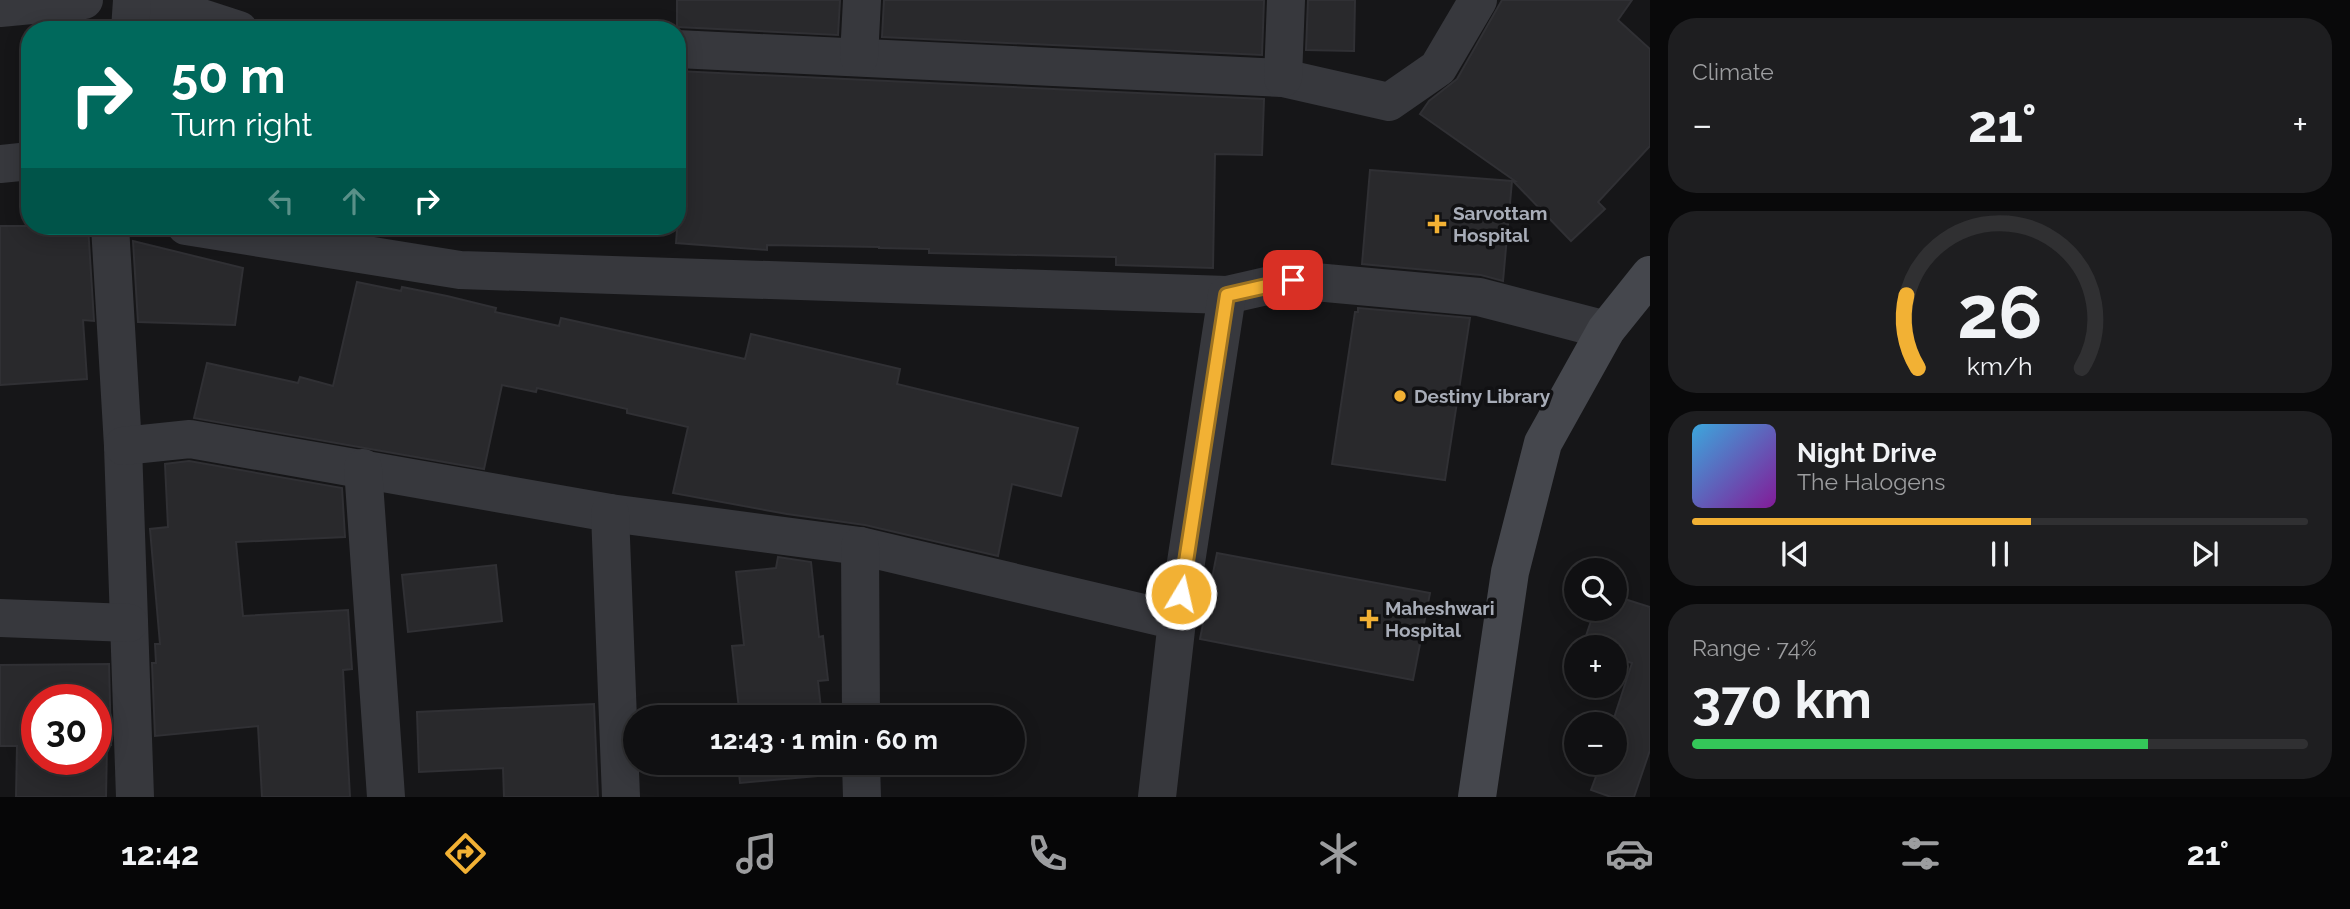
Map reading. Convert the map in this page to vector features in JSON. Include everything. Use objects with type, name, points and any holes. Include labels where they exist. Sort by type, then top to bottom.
[{"type":"street","points":[[12,5],[84,0]]},
{"type":"street","points":[[131,21],[132,0]]},
{"type":"street","points":[[146,0],[211,21]]},
{"type":"street","points":[[859,57],[862,0]]},
{"type":"street","points":[[1283,78],[1286,0]]},
{"type":"street","points":[[686,49],[1283,78],[1389,102],[1438,68],[1478,0]]},
{"type":"street","points":[[0,164],[21,162]]},
{"type":"street","points":[[111,235],[123,446],[135,797]]},
{"type":"street","points":[[284,235],[460,270],[1227,295],[1293,280],[1479,297],[1606,330]]},
{"type":"street","points":[[1477,797],[1510,572],[1543,443],[1606,330],[1650,275]]},
{"type":"street","points":[[1157,797],[1177,621],[1227,295]]},
{"type":"street","points":[[123,446],[190,439],[610,513],[860,546],[1177,621]]},
{"type":"street","points":[[363,468],[386,797]]},
{"type":"street","points":[[610,513],[621,797]]},
{"type":"street","points":[[860,546],[861,705]]},
{"type":"street","points":[[0,618],[129,623]]},
{"type":"street","points":[[862,775],[862,797]]},
{"type":"building","points":[[677,0],[840,0],[838,35],[686,27],[686,21],[677,21]]},
{"type":"building","points":[[884,0],[1264,0],[1262,55],[882,37]]},
{"type":"building","points":[[1308,0],[1355,0],[1354,51],[1306,50]]},
{"type":"building","points":[[1502,0],[1632,0],[1618,20],[1650,49],[1650,146],[1598,202],[1605,209],[1571,241],[1515,181],[1420,114],[1429,101],[1457,79]]},
{"type":"building","points":[[686,71],[1264,99],[1262,155],[1215,154],[1213,268],[1116,265],[1116,257],[929,253],[929,249],[879,247],[767,245],[767,250],[676,243],[677,235],[686,235]]},
{"type":"building","points":[[1370,170],[1512,181],[1503,281],[1481,275],[1362,264]]},
{"type":"building","points":[[0,226],[21,226],[21,235],[89,235],[94,321],[83,320],[87,379],[0,385]]},
{"type":"building","points":[[133,241],[243,268],[235,325],[138,322]]},
{"type":"building","points":[[357,282],[401,291],[402,287],[447,296],[496,308],[495,312],[559,326],[561,318],[745,359],[751,334],[900,369],[897,384],[1078,428],[1061,496],[1012,484],[998,556],[865,525],[673,493],[688,427],[627,413],[627,409],[537,388],[536,392],[502,385],[484,469],[194,418],[207,363],[298,383],[300,377],[333,386]]},
{"type":"building","name":"Destiny Library","points":[[1358,308],[1470,318],[1445,480],[1332,464],[1355,312],[1358,312]]},
{"type":"building","points":[[189,461],[342,488],[345,537],[236,542],[243,616],[348,610],[352,669],[343,670],[350,797],[262,797],[258,726],[155,736],[152,663],[156,663],[155,644],[160,644],[150,529],[168,527],[165,464]]},
{"type":"building","points":[[1217,553],[1430,593],[1413,680],[1200,639]]},
{"type":"building","points":[[778,557],[811,562],[819,637],[823,636],[828,680],[818,681],[821,705],[739,705],[732,646],[744,645],[736,572],[776,568]]},
{"type":"building","points":[[496,565],[502,621],[408,632],[402,575]]},
{"type":"building","points":[[1627,600],[1650,607],[1650,750],[1634,797],[1611,797],[1591,790],[1597,775],[1627,775],[1627,712],[1616,712],[1621,698],[1627,698],[1627,678],[1632,663],[1627,662],[1627,635],[1586,635],[1591,621],[1627,621]]},
{"type":"building","points":[[109,664],[109,684],[21,684],[21,775],[106,775],[106,797],[16,797],[17,746],[0,746],[0,665]]},
{"type":"building","points":[[594,704],[598,797],[504,797],[503,768],[419,772],[417,712]]},
{"type":"building","points":[[739,775],[828,775],[740,783]]},
{"type":"place","name":"Sarvottam Hospital","points":[[1437,224]]},
{"type":"place","name":"Destiny Library","points":[[1400,396]]},
{"type":"place","name":"Maheshwari Hospital","points":[[1369,619]]},
{"type":"route","points":[[1181,594],[1227,295],[1293,280]]}]
